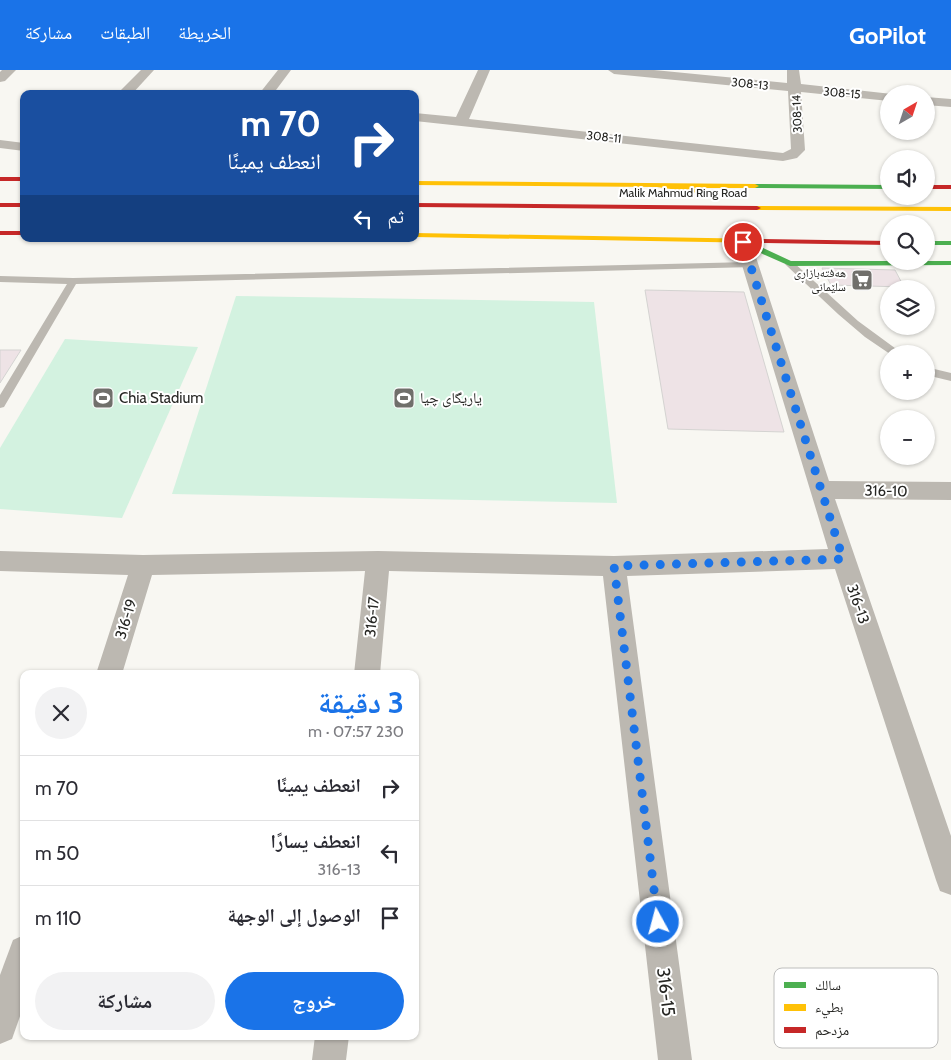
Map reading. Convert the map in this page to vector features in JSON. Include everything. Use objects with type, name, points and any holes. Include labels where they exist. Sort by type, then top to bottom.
[{"type":"main road","points":[[0,179],[20,179]]},
{"type":"main road","points":[[419,183],[880,187]]},
{"type":"main road","points":[[656,185],[818,207]]},
{"type":"main road","points":[[935,187],[951,187]]},
{"type":"main road","points":[[0,206],[20,205]]},
{"type":"main road","name":"Malik Mahmud Ring Road","points":[[419,205],[951,209]]},
{"type":"main road","points":[[0,233],[20,233]]},
{"type":"main road","points":[[419,235],[880,243]]},
{"type":"main road","points":[[743,242],[790,264],[951,263]]},
{"type":"main road","points":[[935,243],[951,243]]},
{"type":"street","points":[[0,78],[10,70]]},
{"type":"street","points":[[128,90],[148,70]]},
{"type":"street","points":[[269,90],[285,70]]},
{"type":"street","points":[[461,122],[484,70]]},
{"type":"street","name":"308-13","points":[[614,70],[796,88]]},
{"type":"street","name":"308-14","points":[[792,155],[798,150],[796,88],[793,70]]},
{"type":"street","name":"308-15","points":[[796,88],[880,96]]},
{"type":"street","points":[[935,102],[951,103]]},
{"type":"street","name":"308-11","points":[[419,117],[783,157],[792,155]]},
{"type":"street","points":[[0,144],[20,146]]},
{"type":"street","name":"316-13","points":[[743,242],[843,559],[951,880]]},
{"type":"street","name":"316-10","points":[[822,490],[951,491]]},
{"type":"street","points":[[0,561],[143,565],[378,561],[614,566],[843,559]]},
{"type":"street","name":"316-17","points":[[367,670],[378,561]]},
{"type":"street","name":"316-19","points":[[111,670],[143,565]]},
{"type":"street","name":"316-15","points":[[614,566],[674,1060]]},
{"type":"street","points":[[0,1027],[20,963]]},
{"type":"street","points":[[330,1060],[332,1040]]},
{"type":"lane","points":[[790,264],[842,312],[882,345]]},
{"type":"lane","points":[[0,279],[73,281],[750,265]]},
{"type":"lane","points":[[0,404],[73,281]]},
{"type":"lane","points":[[935,373],[951,377]]},
{"type":"green space","name":"یاریگای چیا","points":[[236,296],[594,302],[617,503],[172,494]]},
{"type":"green space","name":"Chia Stadium","points":[[65,339],[198,347],[122,518],[0,509],[0,448]]},
{"type":"building","points":[[822,268],[895,270],[900,280],[880,280],[880,286],[831,285]]},
{"type":"building","points":[[645,290],[744,292],[784,432],[668,429]]},
{"type":"building","points":[[0,350],[21,350],[0,383]]},
{"type":"traffic: fast","points":[[755,186],[880,187]]},
{"type":"traffic: fast","points":[[743,242],[790,264],[951,263]]},
{"type":"traffic: fast","points":[[935,243],[951,243]]},
{"type":"traffic: slow","points":[[419,183],[755,186]]},
{"type":"traffic: slow","points":[[656,185],[705,192]]},
{"type":"traffic: slow","points":[[757,208],[951,209]]},
{"type":"traffic: slow","points":[[419,235],[765,241]]},
{"type":"traffic: jam","points":[[0,179],[20,179]]},
{"type":"traffic: jam","points":[[935,187],[951,187]]},
{"type":"traffic: jam","points":[[0,205],[20,205]]},
{"type":"traffic: jam","points":[[419,205],[757,208]]},
{"type":"traffic: jam","points":[[0,233],[20,233]]},
{"type":"traffic: jam","points":[[765,241],[880,243]]},
{"type":"place","name":"هەفتەبازاڕی سلێمانی","points":[[862,280]]},
{"type":"place","name":"Chia Stadium","points":[[103,398]]},
{"type":"place","name":"یاریگای چیا","points":[[404,398]]},
{"type":"route","points":[[658,922],[614,566],[843,559],[743,242]]}]
